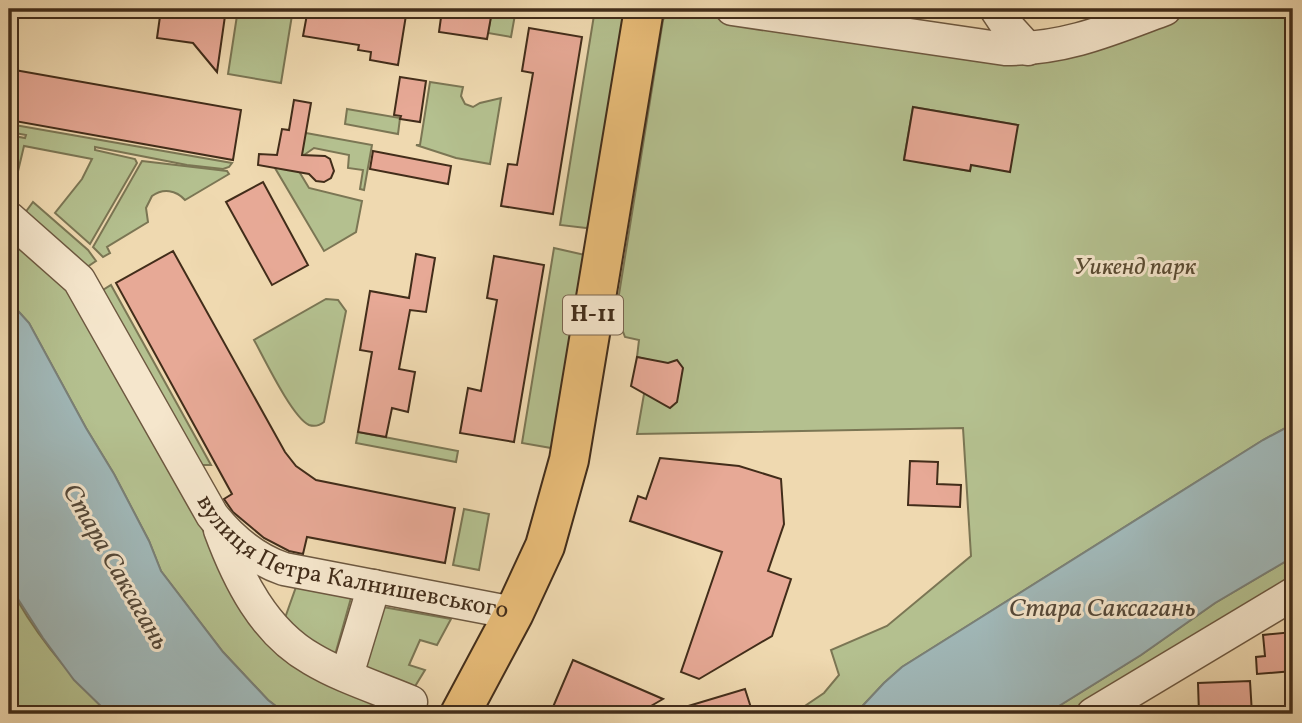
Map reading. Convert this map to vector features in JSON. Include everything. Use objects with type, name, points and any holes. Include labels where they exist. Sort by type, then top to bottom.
[{"type":"main road","name":"вулиця Петра Калнишевського","points":[[514,613],[545,546],[569,460],[644,9]]},
{"type":"main road","name":"Н-11","points":[[460,714],[514,613]]},
{"type":"street","points":[[732,9],[995,48],[1028,49],[1082,40],[1165,9]]},
{"type":"street","points":[[996,9],[1007,27],[1028,49]]},
{"type":"street","name":"вулиця Петра Калнишевського","points":[[9,218],[79,280],[217,522],[235,541],[275,566],[514,613]]},
{"type":"street","points":[[217,522],[241,579],[274,628],[304,654],[411,702]]},
{"type":"street","points":[[347,675],[374,586]]},
{"type":"street","points":[[1093,714],[1293,594]]},
{"type":"green space","points":[[238,9],[281,12],[282,9],[293,9],[281,83],[228,74]]},
{"type":"green space","points":[[492,9],[516,9],[511,37],[488,33]]},
{"type":"green space","points":[[595,9],[628,9],[589,227],[586,228],[560,225]]},
{"type":"green space","name":"Уикенд парк","points":[[673,9],[913,46],[1088,46],[1185,9],[1293,9],[1293,424],[1263,440],[902,667],[855,714],[793,714],[824,693],[839,675],[831,650],[887,626],[971,556],[963,428],[637,434],[650,360],[637,357],[639,340],[625,337],[616,313],[663,20],[667,12]],"holes":[[[913,107],[1018,125],[971,165],[970,171],[904,159]]]},
{"type":"green space","points":[[430,82],[463,87],[461,96],[465,104],[473,107],[501,98],[490,164],[456,158],[416,145],[420,145]]},
{"type":"green space","points":[[347,109],[400,118],[398,134],[345,124]]},
{"type":"green space","points":[[9,124],[232,163],[223,169],[187,165],[95,147],[95,150],[135,159],[137,163],[90,244],[55,213],[82,179],[92,159],[24,146],[14,188],[9,194],[9,135],[25,138],[26,135],[9,132]]},
{"type":"green space","points":[[306,133],[372,145],[364,190],[360,189],[363,170],[348,168],[349,155],[314,148],[304,155],[300,173],[309,188],[362,201],[356,232],[324,251],[275,168]]},
{"type":"green space","points":[[142,161],[227,171],[229,174],[185,200],[169,191],[152,196],[146,208],[148,222],[107,247],[110,253],[103,257],[93,247]]},
{"type":"green space","points":[[33,202],[88,250],[96,261],[84,269],[19,221]]},
{"type":"green space","points":[[9,230],[69,285],[191,502],[219,568],[399,711],[398,714],[286,714],[268,700],[223,652],[161,571],[149,541],[114,474],[29,323],[9,301]]},
{"type":"green space","points":[[554,248],[585,255],[557,449],[522,443]]},
{"type":"green space","points":[[111,285],[211,465],[194,465],[98,293]]},
{"type":"green space","points":[[326,299],[338,300],[346,311],[324,422],[313,426],[302,420],[295,411],[254,340]]},
{"type":"green space","points":[[358,432],[458,451],[456,462],[356,443]]},
{"type":"green space","points":[[464,509],[489,514],[479,570],[453,565]]},
{"type":"green space","points":[[1293,557],[1293,594],[1093,714],[1046,714],[1141,655],[1215,603]]},
{"type":"green space","points":[[9,585],[54,654],[109,714],[9,714]]},
{"type":"green space","points":[[296,587],[351,598],[335,655],[310,645],[285,618]]},
{"type":"green space","points":[[383,607],[451,619],[437,645],[420,640],[409,665],[425,670],[414,688],[364,668]]},
{"type":"water","points":[[9,301],[29,323],[114,474],[149,541],[161,571],[223,652],[268,700],[286,714],[109,714],[74,680],[43,638],[9,585]]},
{"type":"water","name":"Стара Саксагань","points":[[1293,424],[1293,557],[1215,603],[1141,655],[1046,714],[855,714],[902,667],[1263,440]]},
{"type":"building","points":[[161,9],[226,9],[217,72],[193,43],[157,38]]},
{"type":"building","points":[[308,9],[407,9],[398,65],[370,60],[371,52],[358,50],[359,45],[303,36]]},
{"type":"building","points":[[442,10],[491,17],[487,39],[439,32]]},
{"type":"building","points":[[529,28],[582,37],[553,214],[501,206],[508,164],[517,165],[533,73],[522,71]]},
{"type":"building","points":[[9,69],[241,110],[233,160],[9,120]]},
{"type":"building","points":[[400,77],[426,81],[420,122],[400,119],[401,116],[394,115]]},
{"type":"building","points":[[294,100],[311,103],[302,155],[325,156],[330,159],[334,171],[331,178],[324,182],[316,181],[309,174],[258,165],[259,154],[277,155],[282,129],[289,130]]},
{"type":"building","points":[[913,107],[1018,125],[1010,172],[971,165],[970,171],[904,160]]},
{"type":"building","points":[[373,151],[451,166],[448,184],[370,169]]},
{"type":"building","points":[[263,182],[308,265],[272,285],[226,202]]},
{"type":"building","points":[[173,251],[285,452],[296,466],[316,480],[455,508],[445,563],[307,537],[303,554],[289,551],[264,538],[233,512],[224,499],[232,494],[116,283]]},
{"type":"building","points":[[416,254],[435,258],[426,312],[410,310],[399,369],[415,372],[408,412],[392,408],[386,437],[358,432],[372,352],[360,350],[370,291],[409,298]]},
{"type":"building","points":[[494,256],[544,265],[514,442],[460,433],[468,388],[481,391],[497,300],[487,298]]},
{"type":"building","points":[[637,357],[668,363],[677,360],[683,368],[677,402],[670,408],[631,386]]},
{"type":"building","points":[[660,458],[739,466],[781,479],[784,524],[768,571],[791,579],[772,636],[699,679],[681,672],[722,552],[630,521],[638,496],[646,499]]},
{"type":"building","points":[[910,461],[938,462],[937,484],[961,485],[960,507],[908,505]]},
{"type":"building","points":[[1293,632],[1293,671],[1257,674],[1256,657],[1265,656],[1263,635]]},
{"type":"building","points":[[573,660],[663,699],[637,714],[550,714]]},
{"type":"building","points":[[1250,681],[1252,714],[1199,714],[1198,683]]},
{"type":"building","points":[[745,689],[753,714],[676,714],[675,710]]}]
